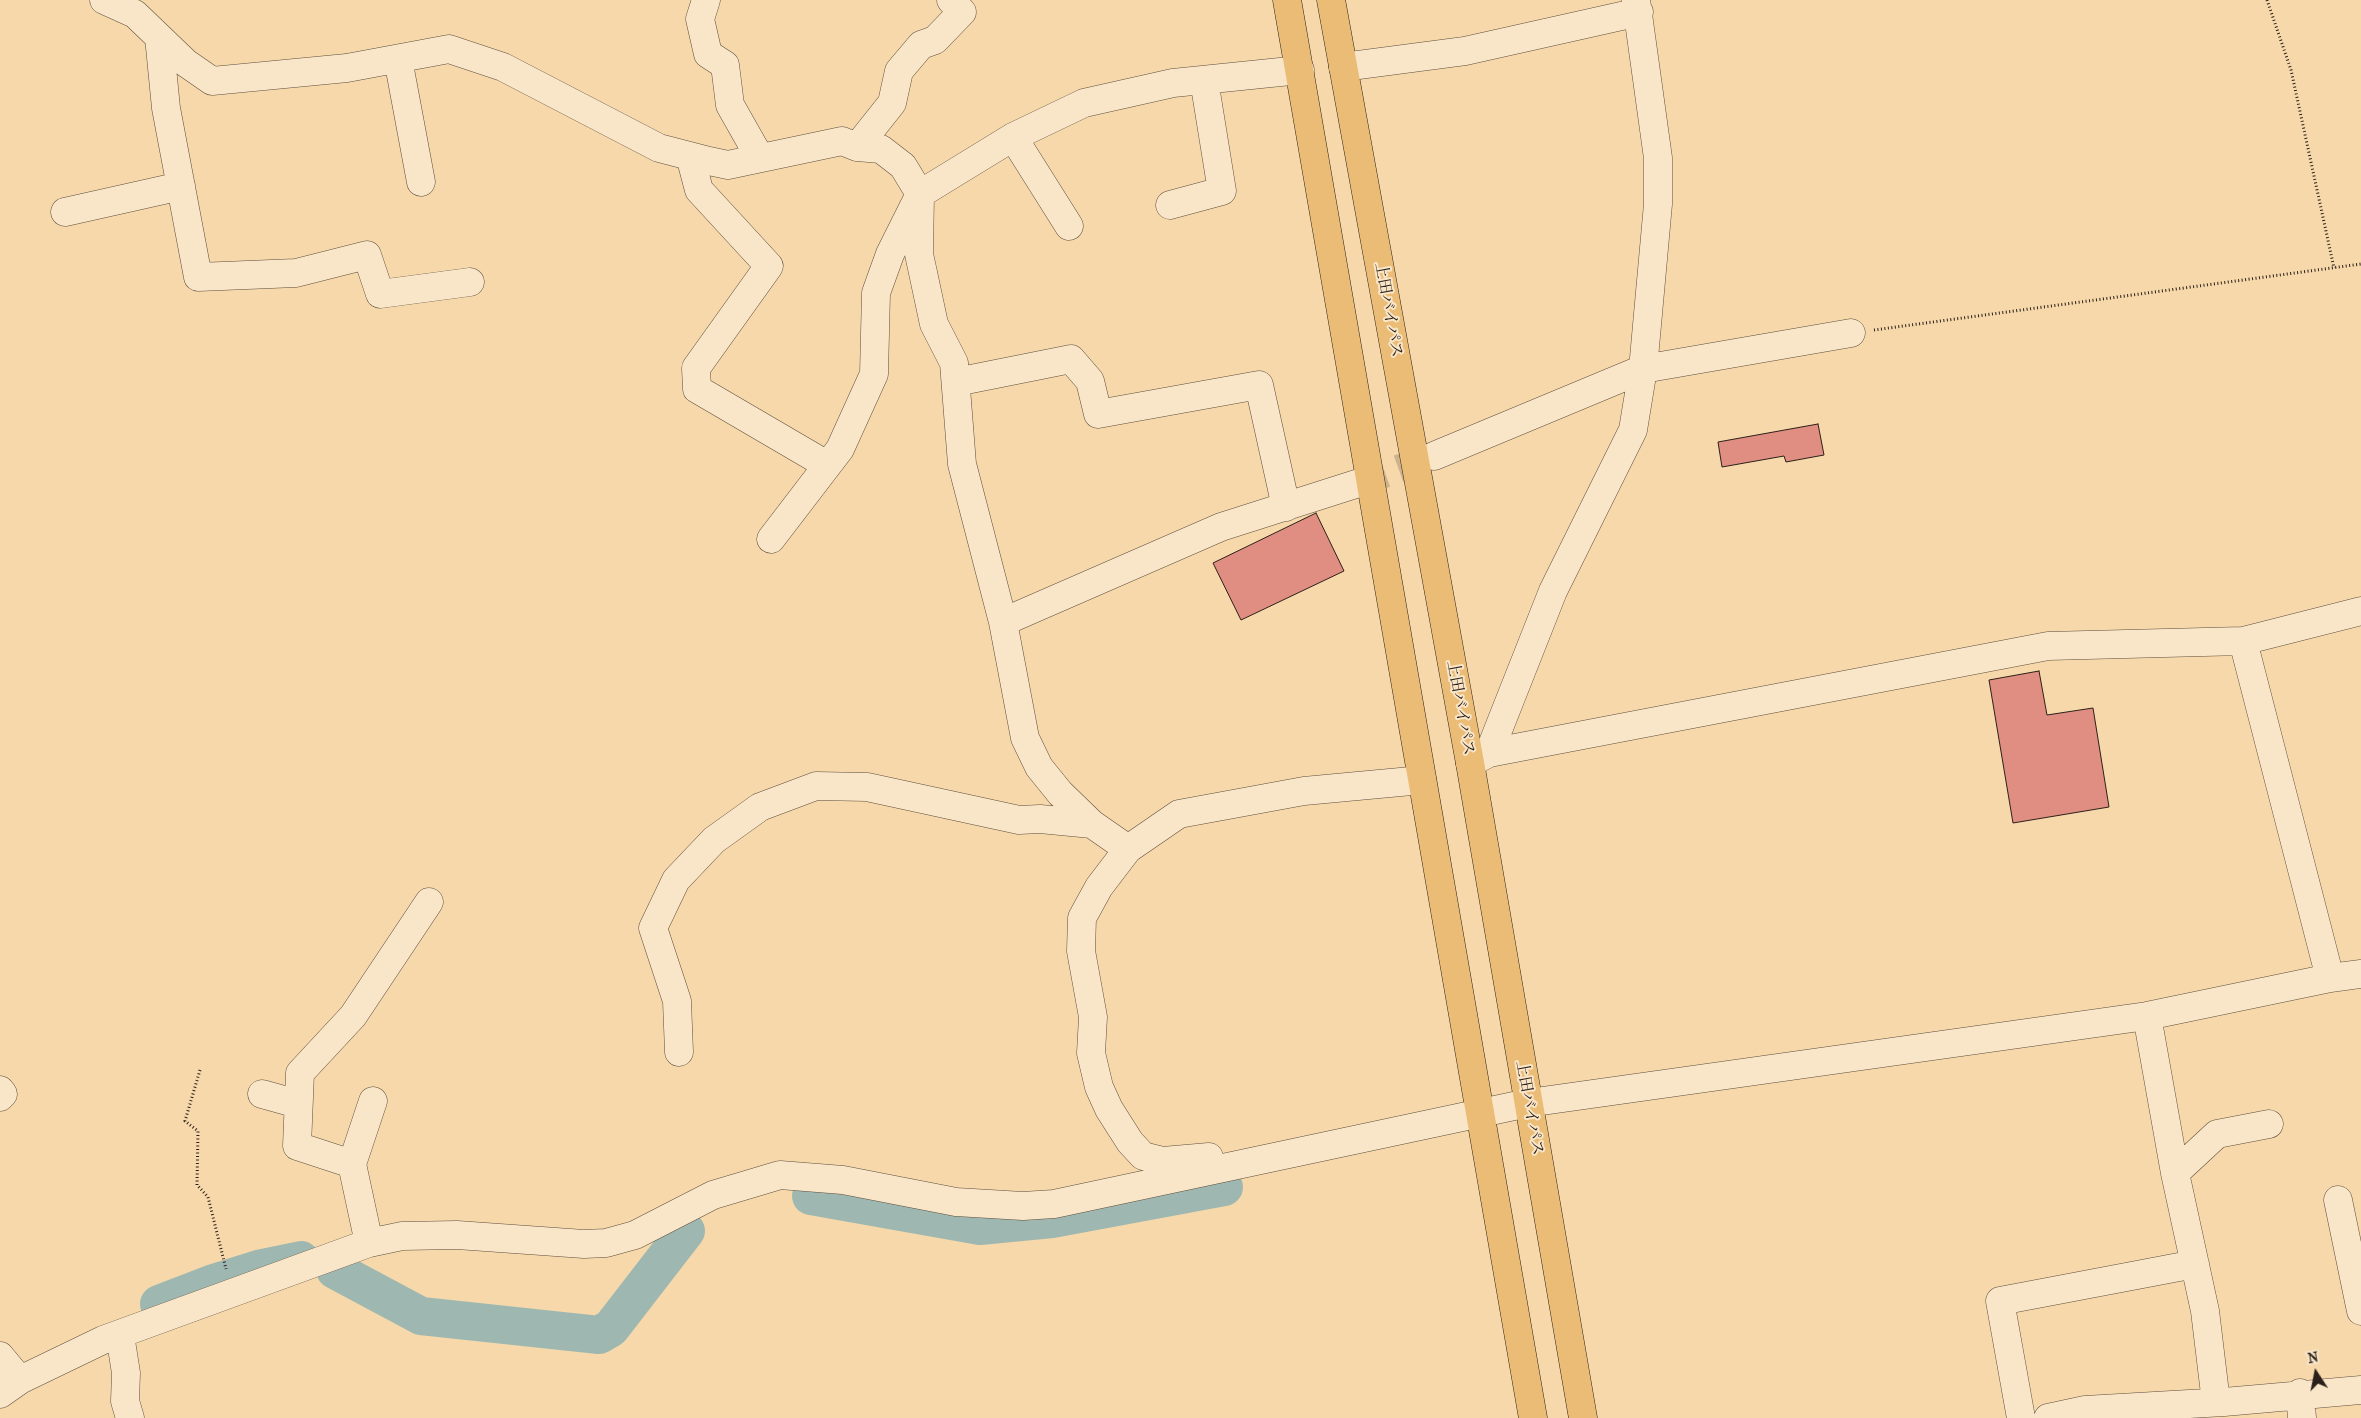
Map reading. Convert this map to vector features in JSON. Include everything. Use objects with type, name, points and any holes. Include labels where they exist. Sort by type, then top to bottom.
[{"type":"highway","points":[[1287,0],[1533,1418]]},
{"type":"highway","name":"上田バイパス","points":[[1331,0],[1479,758],[1528,1103],[1583,1418]]},
{"type":"street","points":[[104,0],[136,7],[159,37],[186,63],[212,81],[347,68],[449,50],[503,67],[659,148],[690,156],[728,165],[842,141],[857,147],[881,149],[902,166],[920,194],[919,254],[934,324],[954,362],[962,464],[1002,622],[1025,738],[1039,767],[1092,824],[1128,849]]},
{"type":"street","points":[[706,0],[700,19],[708,54],[725,65],[730,105],[760,158]]},
{"type":"street","points":[[857,147],[892,103],[899,71],[921,45],[935,40],[962,12],[951,0]]},
{"type":"street","points":[[1343,67],[1465,51],[1638,6],[1658,158],[1658,204],[1643,369],[1633,430],[1553,591],[1479,758]]},
{"type":"street","points":[[159,37],[166,108],[198,276],[296,273],[367,255],[380,294],[470,282]]},
{"type":"street","points":[[398,59],[421,182]]},
{"type":"street","points":[[771,539],[840,449],[874,374],[876,293],[890,254],[920,194],[1013,137],[1084,103],[1173,83],[1300,70]]},
{"type":"street","points":[[1170,205],[1222,191],[1204,80]]},
{"type":"street","points":[[1013,137],[1069,226]]},
{"type":"street","points":[[690,156],[699,190],[769,266],[696,368],[697,388],[828,466]]},
{"type":"street","points":[[65,212],[181,186]]},
{"type":"street","points":[[1434,456],[1643,369],[1851,333]]},
{"type":"street","points":[[956,382],[1071,360],[1090,381],[1098,414],[1259,385],[1286,506]]},
{"type":"street","points":[[1002,622],[1221,527],[1359,483]]},
{"type":"street","points":[[1479,758],[2048,646],[2243,641],[2361,611]]},
{"type":"street","points":[[2243,641],[2330,978]]},
{"type":"street","points":[[1229,1168],[1212,1157],[1163,1161],[1143,1156],[1130,1142],[1109,1109],[1099,1087],[1091,1053],[1093,1017],[1081,952],[1082,918],[1100,887],[1128,849],[1179,814],[1304,790],[1422,780]]},
{"type":"street","points":[[679,1052],[677,1001],[654,928],[676,880],[714,840],[760,807],[816,786],[867,787],[1019,820],[1040,819],[1092,824]]},
{"type":"street","points":[[352,1164],[297,1146],[300,1073],[353,1016],[428,902]]},
{"type":"street","points":[[0,1356],[10,1387],[103,1340],[369,1243],[402,1236],[431,1235],[584,1244],[606,1243],[635,1236],[714,1195],[780,1175],[843,1180],[956,1202],[1023,1206],[1091,1198],[1528,1103],[2147,1016],[2330,978],[2361,974]]},
{"type":"street","points":[[2147,1016],[2175,1173],[2205,1311],[2222,1407]]},
{"type":"street","points":[[0,1090],[3,1094],[0,1097]]},
{"type":"street","points":[[262,1094],[298,1104]]},
{"type":"street","points":[[369,1243],[352,1164],[373,1101]]},
{"type":"street","points":[[2175,1173],[2217,1134],[2269,1124]]},
{"type":"street","points":[[2338,1200],[2361,1311]]},
{"type":"street","points":[[2021,1418],[2000,1301],[2195,1264]]},
{"type":"street","points":[[120,1335],[126,1373],[125,1401],[130,1418]]},
{"type":"street","points":[[2048,1418],[2085,1410],[2301,1406],[2361,1390]]},
{"type":"path","points":[[2267,0],[2291,70],[2334,268]]},
{"type":"path","points":[[1851,333],[2361,264]]},
{"type":"path","points":[[200,1070],[185,1121],[198,1131],[196,1185],[209,1202],[226,1273]]},
{"type":"building","points":[[1818,424],[1824,455],[1786,462],[1784,456],[1722,467],[1718,442]]},
{"type":"building","points":[[1316,513],[1344,571],[1241,620],[1213,563]]},
{"type":"building","points":[[2039,671],[2047,715],[2093,708],[2109,807],[2013,823],[1989,680]]},
{"type":"waterway","points":[[811,1196],[980,1226],[1052,1219],[1224,1187]]},
{"type":"waterway","points":[[335,1270],[421,1316],[599,1335],[611,1328],[686,1231]]},
{"type":"waterway","points":[[159,1304],[211,1284],[262,1268],[301,1260]]},
{"type":"tunnel","points":[[1359,483],[1434,456]]}]
